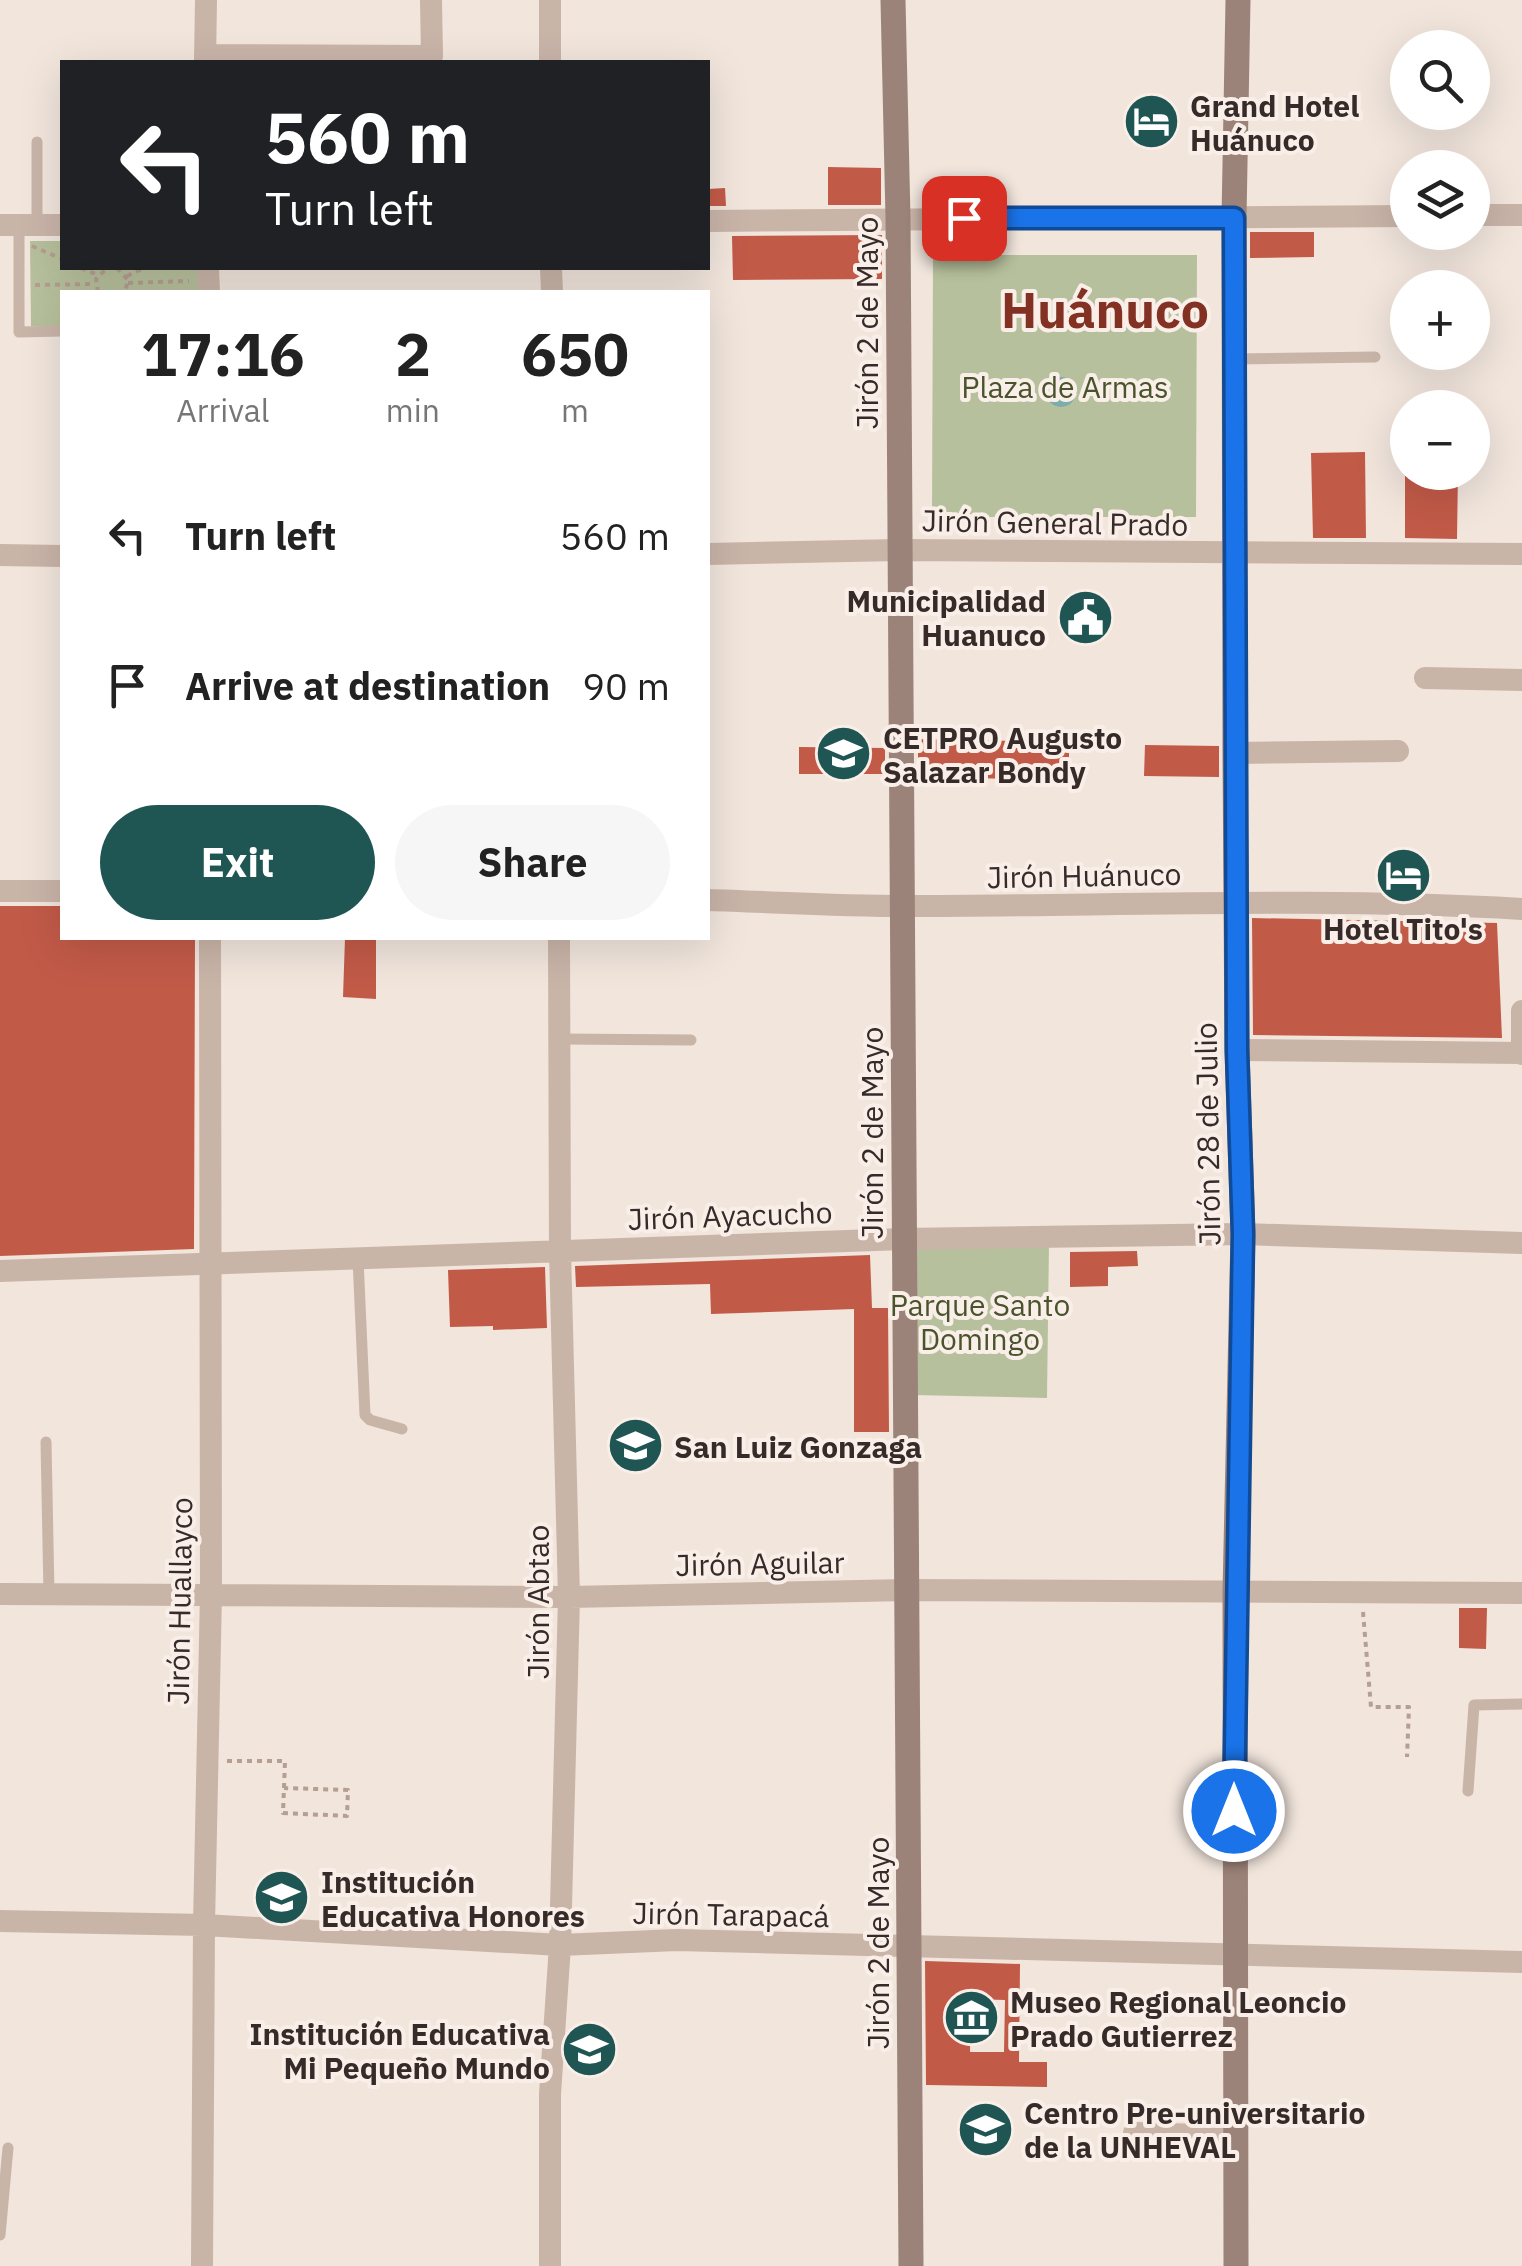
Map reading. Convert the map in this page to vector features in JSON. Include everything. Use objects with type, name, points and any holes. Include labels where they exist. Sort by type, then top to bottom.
[{"type":"street","points":[[206,0],[205,59],[432,56],[431,0]]},
{"type":"street","points":[[550,0],[550,60]]},
{"type":"street","name":"Jirón 2 de Mayo","points":[[894,0],[912,2266]]},
{"type":"street","name":"Jirón 28 de Julio","points":[[1236,2266],[1235,1592],[1243,1234],[1235,753],[1234,218],[1238,0]]},
{"type":"street","points":[[1490,216],[1522,215]]},
{"type":"street","points":[[710,221],[1390,216]]},
{"type":"street","points":[[19,229],[60,225]]},
{"type":"street","name":"Jirón General Prado","points":[[710,554],[899,550],[1522,554]]},
{"type":"street","points":[[0,555],[60,556]]},
{"type":"street","points":[[1426,678],[1522,680]]},
{"type":"street","points":[[1235,753],[1398,751]]},
{"type":"street","points":[[0,891],[60,891]]},
{"type":"street","name":"Jirón Huánuco","points":[[710,900],[901,906],[1236,903],[1522,908]]},
{"type":"street","name":"Jirón Huallayco","points":[[202,2266],[211,1593],[210,940]]},
{"type":"street","name":"Jirón Abtao","points":[[550,2266],[550,2094],[560,1945],[569,1597],[560,1251],[559,940]]},
{"type":"street","points":[[1237,1050],[1521,1054],[1522,1011]]},
{"type":"street","name":"Jirón Ayacucho","points":[[0,1270],[904,1238],[1243,1234],[1522,1243]]},
{"type":"street","name":"Jirón Aguilar","points":[[0,1594],[569,1597],[907,1590],[1522,1593]]},
{"type":"street","name":"Jirón Tarapacá","points":[[0,1921],[204,1925],[560,1945],[676,1940],[1522,1962]]},
{"type":"street","points":[[1134,2134],[1235,2136]]},
{"type":"lane","points":[[36,142],[19,229],[19,332],[60,331]]},
{"type":"lane","points":[[1235,359],[1374,357]]},
{"type":"lane","points":[[560,1038],[691,1040]]},
{"type":"lane","points":[[358,1260],[365,1414],[370,1420],[402,1429]]},
{"type":"lane","points":[[46,1442],[49,1594]]},
{"type":"lane","points":[[1468,1791],[1474,1705],[1522,1704]]},
{"type":"lane","points":[[0,2235],[8,2148]]},
{"type":"path","points":[[19,229],[60,258]]},
{"type":"path","points":[[86,270],[98,275]]},
{"type":"path","points":[[97,290],[98,275],[104,270]]},
{"type":"path","points":[[128,287],[208,280]]},
{"type":"path","points":[[19,285],[95,284]]},
{"type":"path","points":[[1363,1592],[1371,1707],[1409,1707],[1407,1756]]},
{"type":"path","points":[[207,1761],[285,1762],[283,1813],[346,1816],[348,1790],[284,1788]]},
{"type":"green space","points":[[30,241],[60,241],[60,270],[198,270],[199,290],[60,290],[60,326],[31,326]]},
{"type":"green space","name":"Plaza de Armas","points":[[933,255],[1197,255],[1196,517],[932,517]]},
{"type":"green space","name":"Parque Santo Domingo","points":[[1049,1244],[1047,1398],[913,1395],[911,1247]]},
{"type":"water","points":[[1061,377],[1072,381],[1076,392],[1072,403],[1061,407],[1050,403],[1046,392],[1050,381]]},
{"type":"building","points":[[828,167],[881,168],[881,205],[828,205]]},
{"type":"building","points":[[725,188],[726,206],[710,206],[710,189]]},
{"type":"building","points":[[1250,232],[1314,232],[1314,257],[1250,258]]},
{"type":"building","points":[[882,235],[882,279],[733,280],[732,236]]},
{"type":"building","points":[[1365,452],[1366,538],[1313,538],[1311,453]]},
{"type":"building","points":[[1405,490],[1458,490],[1457,539],[1405,538]]},
{"type":"building","points":[[918,739],[1069,742],[1069,780],[918,777]]},
{"type":"building","points":[[1145,745],[1219,746],[1219,777],[1144,776]]},
{"type":"building","name":"CETPRO Augusto Salazar Bondy","points":[[799,747],[885,748],[885,774],[799,774]]},
{"type":"building","points":[[0,906],[60,906],[60,940],[195,940],[194,1249],[0,1256]]},
{"type":"building","points":[[1252,918],[1497,923],[1502,1038],[1253,1035]]},
{"type":"building","points":[[345,940],[376,940],[376,999],[343,997]]},
{"type":"building","points":[[1137,1251],[1138,1266],[1108,1267],[1108,1286],[1070,1287],[1070,1252]]},
{"type":"building","points":[[870,1255],[872,1308],[888,1308],[889,1432],[854,1432],[854,1309],[711,1314],[710,1284],[576,1287],[575,1266]]},
{"type":"building","points":[[545,1267],[547,1328],[450,1327],[448,1270]]},
{"type":"building","points":[[1459,1608],[1487,1608],[1486,1649],[1459,1648]]},
{"type":"building","points":[[925,1961],[1020,1964],[1019,2062],[1047,2062],[1047,2087],[926,2085]],"holes":[[[971,1999],[1005,2000],[1004,2052],[970,2052]]]},
{"type":"place","name":"Grand Hotel Huánuco","points":[[1151,122]]},
{"type":"place","name":"Municipalidad Huanuco","points":[[1085,617]]},
{"type":"place","name":"CETPRO Augusto Salazar Bondy","points":[[844,754]]},
{"type":"place","name":"Hotel Tito's","points":[[1403,876]]},
{"type":"place","name":"San Luiz Gonzaga","points":[[635,1446]]},
{"type":"place","name":"Institución Educativa Honores","points":[[282,1898]]},
{"type":"place","name":"Museo Regional Leoncio Prado Gutierrez","points":[[971,2018]]},
{"type":"place","name":"Institución Educativa Mi Pequeño Mundo","points":[[589,2050]]},
{"type":"place","name":"Centro Pre-universitario de la UNHEVAL","points":[[985,2129]]},
{"type":"district","name":"Huánuco","points":[[1105,309]]},
{"type":"route","points":[[964,218],[1234,218],[1237,1050],[1243,1234],[1234,1811]]}]
